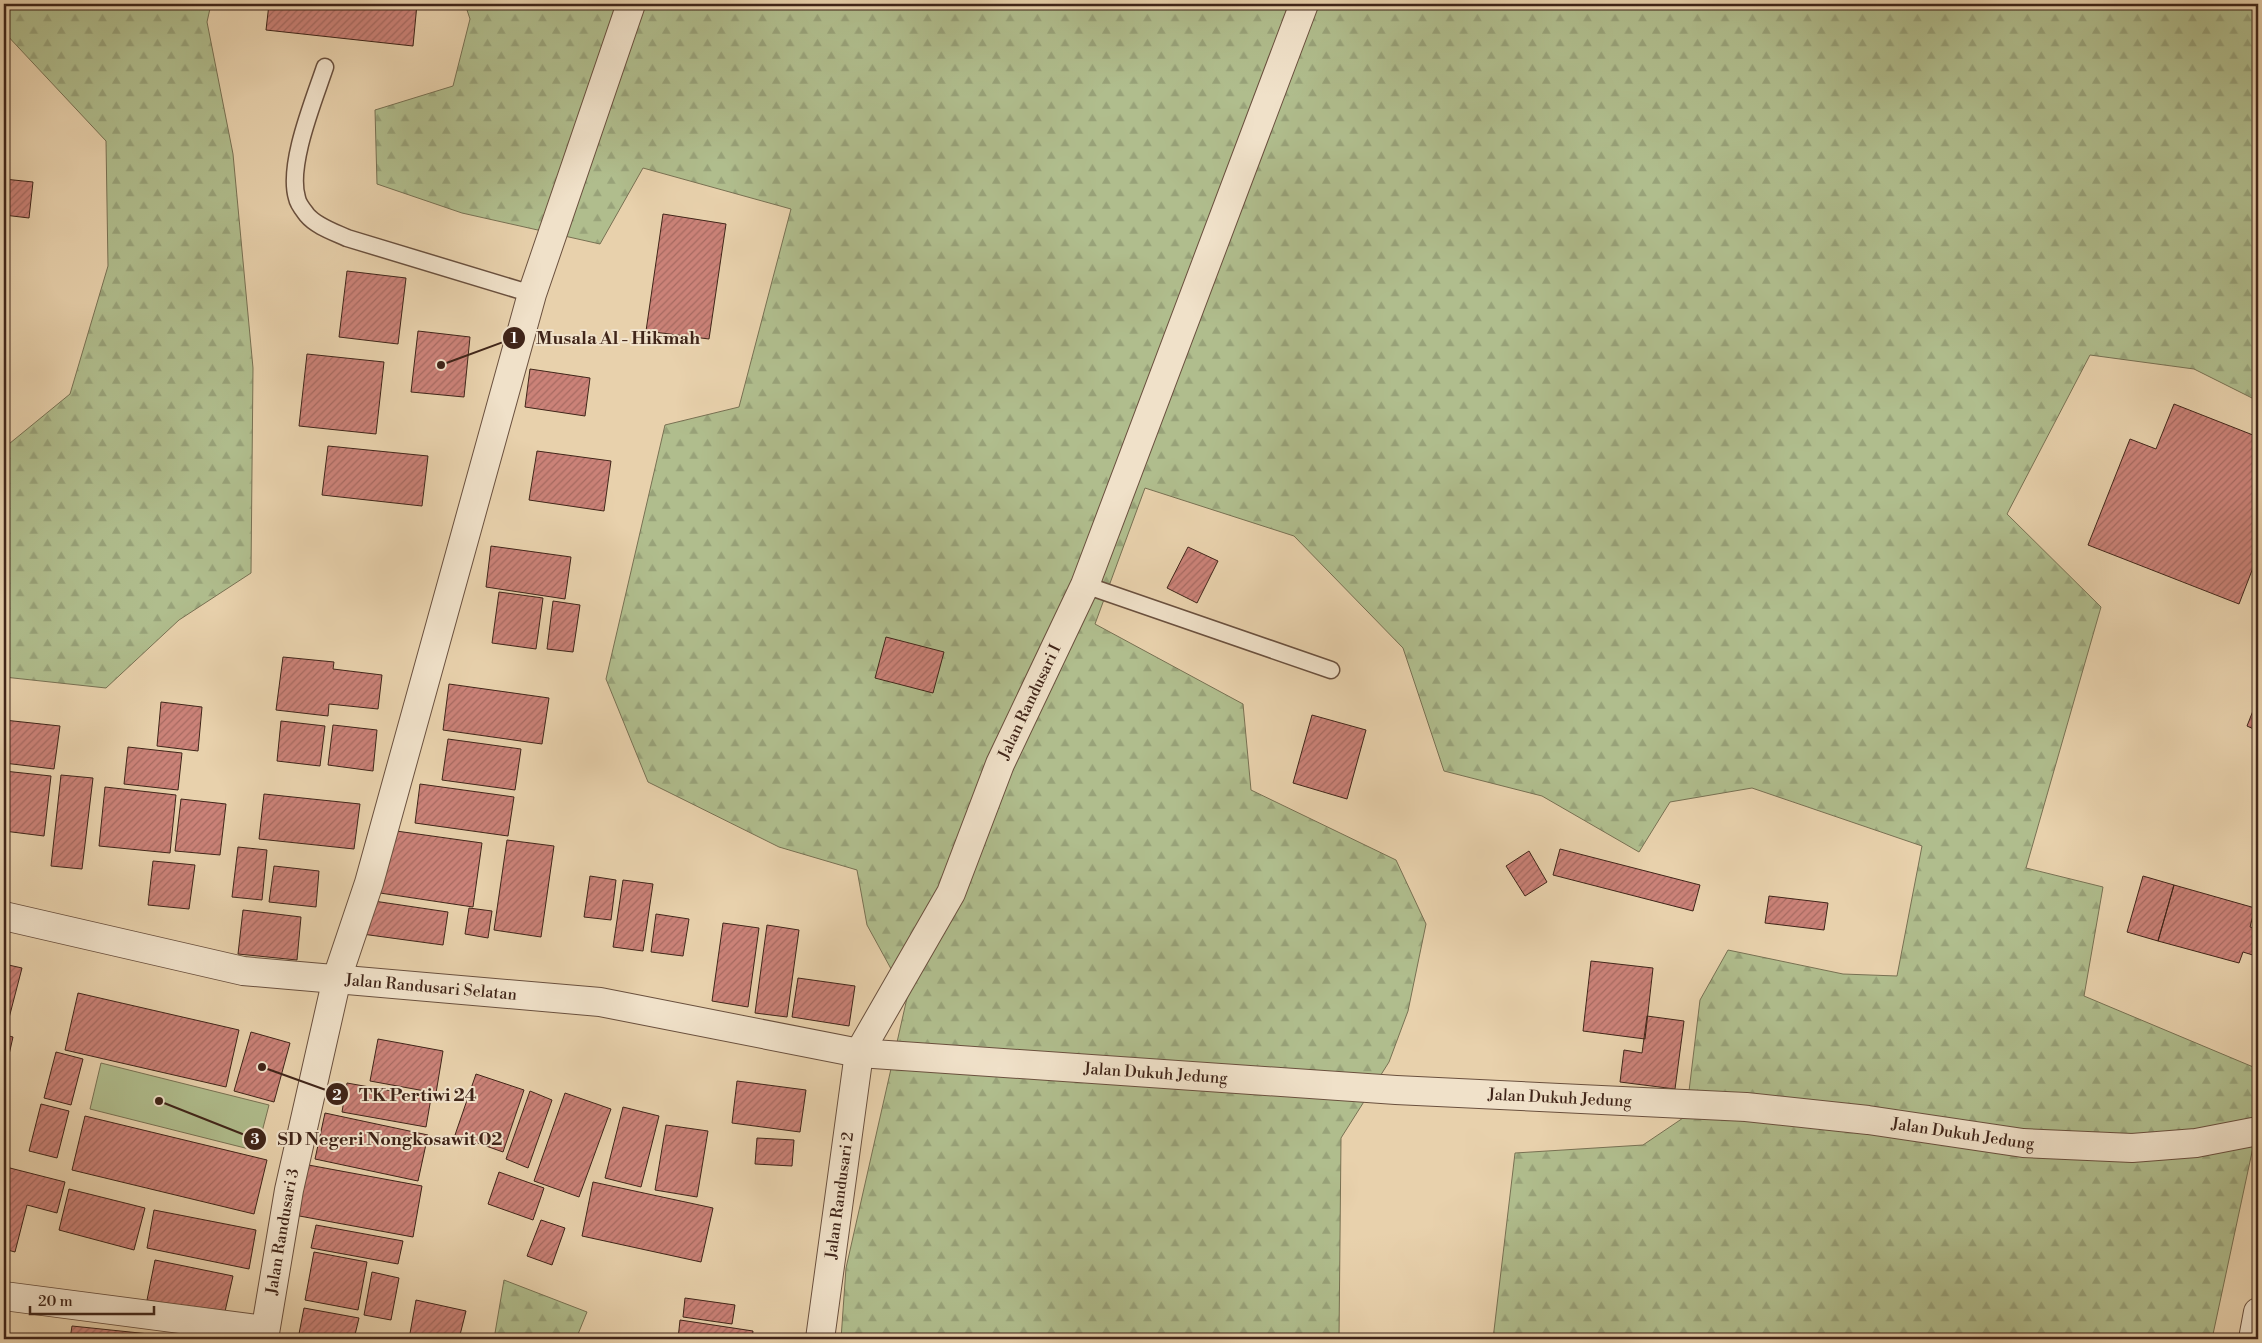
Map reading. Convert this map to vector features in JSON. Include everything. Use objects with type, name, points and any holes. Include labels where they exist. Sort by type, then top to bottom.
[{"type":"street","name":"Jalan Randusari 3","points":[[264,1334],[288,1190],[337,978],[372,874],[532,294],[630,4]]},
{"type":"street","name":"Jalan Randusari I","points":[[859,1053],[950,894],[1000,764],[1085,585],[1304,4]]},
{"type":"street","name":"Jalan Randusari Selatan","points":[[4,916],[243,971],[600,1002],[859,1053]]},
{"type":"street","name":"Jalan Dukuh Jedung","points":[[859,1053],[1396,1090],[1746,1107],[1868,1120],[2023,1143],[2132,1148],[2196,1143],[2258,1131]]},
{"type":"street","name":"Jalan Randusari 2","points":[[820,1339],[859,1053]]},
{"type":"street","points":[[4,1296],[264,1334]]},
{"type":"street","points":[[2253,1339],[2258,1312]]},
{"type":"lane","points":[[325,67],[298,151],[295,181],[297,200],[308,216],[324,227],[347,238],[532,294]]},
{"type":"lane","points":[[1085,585],[1331,670]]},
{"type":"green space","points":[[4,4],[211,4],[207,22],[233,154],[253,368],[251,573],[179,620],[106,688],[4,677],[4,448],[70,394],[108,266],[106,141],[4,32]]},
{"type":"green space","points":[[465,4],[2258,4],[2258,401],[2194,369],[2090,355],[2007,514],[2101,607],[2026,868],[2103,887],[2084,996],[2258,1069],[2258,1124],[2212,1339],[1493,1339],[1515,1153],[1643,1145],[1686,1116],[1700,1000],[1728,950],[1843,974],[1897,976],[1922,846],[1752,788],[1670,802],[1639,852],[1542,796],[1444,771],[1403,648],[1294,536],[1145,488],[1095,624],[1243,704],[1251,790],[1396,860],[1426,924],[1408,1011],[1389,1062],[1341,1138],[1339,1339],[841,1339],[846,1268],[907,998],[867,925],[857,870],[779,847],[648,782],[606,679],[665,425],[739,407],[791,209],[643,168],[600,244],[462,213],[377,184],[375,110],[453,86],[470,19]]},
{"type":"green space","points":[[101,1063],[269,1105],[257,1151],[90,1109]]},
{"type":"green space","points":[[504,1280],[587,1312],[576,1339],[494,1339]]},
{"type":"building","points":[[269,4],[417,4],[413,46],[266,30]]},
{"type":"building","points":[[4,179],[33,182],[29,218],[4,215]]},
{"type":"building","points":[[663,214],[726,224],[709,339],[646,331]]},
{"type":"building","points":[[347,271],[406,278],[398,344],[339,337]]},
{"type":"building","points":[[418,331],[470,337],[464,397],[411,392]]},
{"type":"building","points":[[307,354],[384,362],[376,434],[299,426]]},
{"type":"building","points":[[530,369],[590,378],[585,416],[525,407]]},
{"type":"building","points":[[2174,404],[2258,437],[2258,561],[2256,560],[2239,604],[2088,545],[2130,439],[2156,449]]},
{"type":"building","points":[[328,446],[428,456],[422,506],[322,495]]},
{"type":"building","points":[[537,451],[611,461],[604,511],[529,500]]},
{"type":"building","points":[[491,546],[571,557],[565,599],[486,587]]},
{"type":"building","points":[[1188,547],[1218,561],[1197,603],[1167,588]]},
{"type":"building","points":[[499,592],[543,598],[536,649],[492,643]]},
{"type":"building","points":[[553,601],[580,605],[573,652],[547,649]]},
{"type":"building","points":[[886,637],[944,652],[933,693],[875,678]]},
{"type":"building","points":[[283,657],[334,662],[333,669],[382,675],[378,709],[329,704],[328,716],[276,710]]},
{"type":"building","points":[[449,684],[549,698],[542,744],[443,730]]},
{"type":"building","points":[[2258,698],[2258,731],[2247,726]]},
{"type":"building","points":[[161,702],[202,707],[198,751],[157,746]]},
{"type":"building","points":[[1312,715],[1366,730],[1347,799],[1293,783]]},
{"type":"building","points":[[4,720],[60,726],[54,769],[4,763]]},
{"type":"building","points":[[281,721],[325,726],[320,766],[277,761]]},
{"type":"building","points":[[333,725],[377,730],[373,771],[328,765]]},
{"type":"building","points":[[448,739],[521,749],[515,790],[442,780]]},
{"type":"building","points":[[128,747],[182,753],[178,790],[124,784]]},
{"type":"building","points":[[4,771],[51,776],[44,836],[4,831]]},
{"type":"building","points":[[61,775],[93,778],[82,869],[51,866]]},
{"type":"building","points":[[420,784],[514,797],[508,836],[415,823]]},
{"type":"building","points":[[105,787],[176,795],[170,853],[99,846]]},
{"type":"building","points":[[264,794],[360,804],[354,849],[259,839]]},
{"type":"building","points":[[181,799],[226,804],[220,855],[175,851]]},
{"type":"building","points":[[389,830],[482,843],[473,907],[380,893]]},
{"type":"building","points":[[507,840],[554,846],[541,937],[494,930]]},
{"type":"building","points":[[238,847],[267,850],[262,900],[232,897]]},
{"type":"building","points":[[1560,849],[1700,885],[1693,911],[1553,875]]},
{"type":"building","points":[[1529,851],[1547,882],[1525,896],[1506,866]]},
{"type":"building","points":[[153,861],[195,865],[189,909],[148,905]]},
{"type":"building","points":[[274,866],[319,871],[316,907],[269,902]]},
{"type":"building","points":[[590,876],[616,880],[611,920],[584,917]]},
{"type":"building","points":[[2143,876],[2174,885],[2158,941],[2127,932]]},
{"type":"building","points":[[623,880],[653,884],[643,951],[613,947]]},
{"type":"building","points":[[2174,885],[2255,908],[2250,927],[2258,929],[2256,956],[2243,952],[2239,963],[2158,941]]},
{"type":"building","points":[[1769,896],[1828,903],[1824,930],[1765,923]]},
{"type":"building","points":[[367,900],[448,912],[443,945],[362,934]]},
{"type":"building","points":[[469,908],[492,911],[488,938],[465,934]]},
{"type":"building","points":[[243,910],[301,917],[297,960],[238,954]]},
{"type":"building","points":[[656,914],[689,919],[683,956],[651,952]]},
{"type":"building","points":[[723,923],[759,928],[748,1007],[712,1001]]},
{"type":"building","points":[[767,925],[799,930],[787,1017],[755,1013]]},
{"type":"building","points":[[1591,961],[1653,968],[1645,1039],[1583,1031]]},
{"type":"building","points":[[4,964],[22,968],[9,1018],[4,1017]]},
{"type":"building","points":[[798,978],[855,986],[849,1026],[792,1017]]},
{"type":"building","points":[[78,993],[239,1030],[226,1087],[65,1050]]},
{"type":"building","points":[[1647,1016],[1684,1021],[1675,1089],[1620,1082],[1624,1050],[1642,1053]]},
{"type":"building","points":[[251,1032],[290,1043],[274,1102],[234,1091]]},
{"type":"building","points":[[4,1035],[13,1037],[6,1068],[4,1067]]},
{"type":"building","points":[[378,1039],[443,1051],[436,1093],[370,1081]]},
{"type":"building","points":[[56,1052],[83,1059],[71,1105],[44,1098]]},
{"type":"building","points":[[476,1074],[524,1090],[503,1152],[455,1135]]},
{"type":"building","points":[[737,1081],[806,1090],[800,1132],[732,1123]]},
{"type":"building","points":[[347,1083],[431,1098],[426,1127],[342,1112]]},
{"type":"building","points":[[530,1091],[552,1100],[528,1168],[506,1159]]},
{"type":"building","points":[[565,1093],[611,1109],[579,1197],[534,1181]]},
{"type":"building","points":[[41,1104],[69,1111],[57,1158],[29,1151]]},
{"type":"building","points":[[623,1107],[659,1116],[641,1187],[605,1178]]},
{"type":"building","points":[[325,1113],[428,1135],[418,1181],[315,1159]]},
{"type":"building","points":[[85,1116],[267,1160],[254,1214],[72,1170]]},
{"type":"building","points":[[666,1125],[708,1131],[697,1197],[655,1190]]},
{"type":"building","points":[[757,1138],[794,1140],[792,1166],[755,1164]]},
{"type":"building","points":[[303,1164],[422,1186],[413,1237],[294,1215]]},
{"type":"building","points":[[6,1167],[65,1182],[57,1213],[27,1205],[15,1252],[4,1249],[4,1177]]},
{"type":"building","points":[[499,1172],[544,1188],[533,1220],[488,1204]]},
{"type":"building","points":[[593,1182],[713,1208],[701,1262],[582,1236]]},
{"type":"building","points":[[69,1189],[145,1208],[134,1250],[59,1230]]},
{"type":"building","points":[[154,1210],[256,1230],[249,1269],[147,1248]]},
{"type":"building","points":[[541,1220],[565,1228],[552,1265],[527,1256]]},
{"type":"building","points":[[316,1225],[403,1241],[398,1264],[311,1248]]},
{"type":"building","points":[[314,1252],[367,1262],[358,1310],[305,1300]]},
{"type":"building","points":[[155,1260],[233,1276],[224,1316],[147,1300]]},
{"type":"building","points":[[372,1272],[399,1278],[391,1320],[364,1315]]},
{"type":"building","points":[[685,1298],[735,1305],[732,1324],[683,1317]]},
{"type":"building","points":[[416,1300],[466,1311],[459,1339],[409,1339]]},
{"type":"building","points":[[304,1308],[359,1318],[354,1339],[298,1339]]},
{"type":"building","points":[[680,1320],[753,1331],[752,1339],[678,1339]]},
{"type":"building","points":[[72,1326],[188,1338],[70,1339]]},
{"type":"place","name":"Musala Al - Hikmah","points":[[441,365]]},
{"type":"place","name":"TK Pertiwi 24","points":[[262,1067]]},
{"type":"place","name":"SD Negeri Nongkosawit 02","points":[[159,1101]]}]
